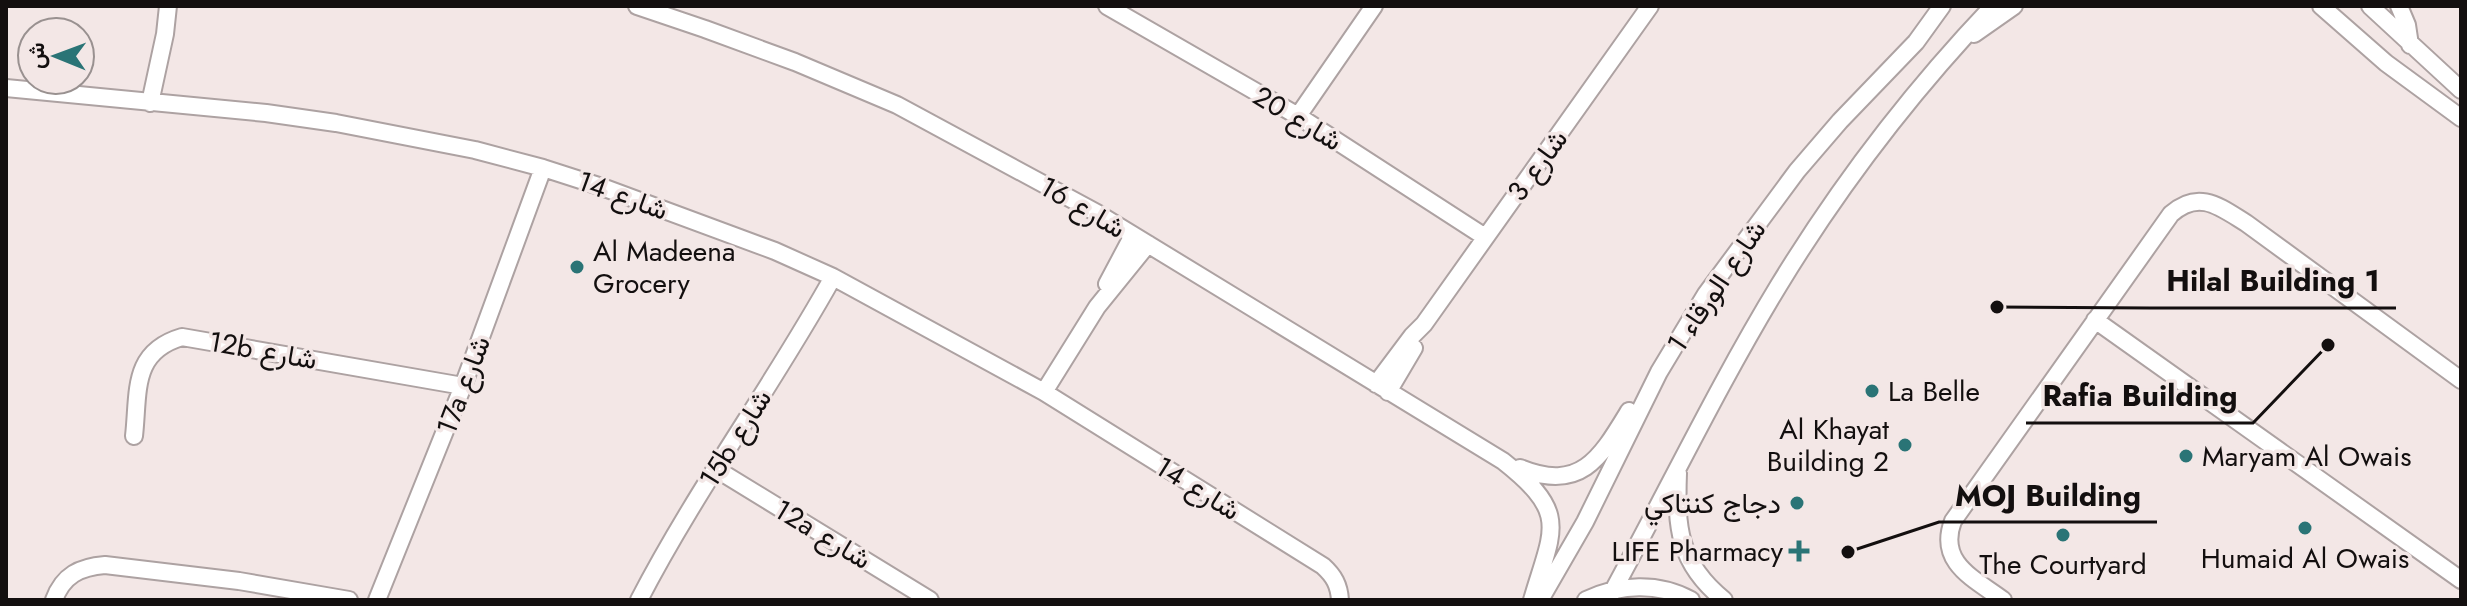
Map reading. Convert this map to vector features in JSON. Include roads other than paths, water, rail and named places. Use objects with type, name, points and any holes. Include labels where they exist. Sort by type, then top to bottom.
[{"type":"street","points":[[156,104],[168,6]]},
{"type":"street","name":"شارع 16","points":[[637,6],[877,96],[1097,213],[1503,461],[1536,489],[1550,520],[1550,547],[1532,600]]},
{"type":"street","name":"شارع 20","points":[[1107,6],[1298,116],[1485,237]]},
{"type":"street","points":[[1298,116],[1374,6]]},
{"type":"street","name":"شارع 3","points":[[1382,388],[1412,336],[1424,324],[1650,6]]},
{"type":"street","name":"شارع الورقاء 1","points":[[1610,595],[1753,330],[1817,227],[1862,161],[1955,45],[1993,6]]},
{"type":"street","points":[[1955,45],[1996,21],[2014,6]]},
{"type":"street","points":[[2321,6],[2396,71],[2461,118]]},
{"type":"street","points":[[2370,6],[2461,90]]},
{"type":"street","points":[[2399,6],[2407,25],[2410,45]]},
{"type":"street","name":"شارع الورقاء 1","points":[[1540,600],[1585,522],[1659,372],[1720,274],[1797,171],[1944,9]]},
{"type":"street","name":"شارع 14","points":[[6,88],[266,113],[406,135],[543,168],[775,251],[833,277],[1044,392],[1323,566],[1332,574],[1339,593]]},
{"type":"street","name":"17a شارع","points":[[377,600],[463,386],[543,168]]},
{"type":"street","points":[[2003,600],[1957,564],[1948,543],[1953,521],[2171,214],[2186,204],[2201,201],[2212,203],[2246,223],[2461,380]]},
{"type":"street","points":[[1044,392],[1140,240]]},
{"type":"street","name":"15b شارع","points":[[639,600],[833,277]]},
{"type":"street","points":[[2095,320],[2461,580]]},
{"type":"street","name":"12b شارع","points":[[134,436],[143,366],[152,352],[166,342],[182,337],[463,386]]},
{"type":"street","name":"شارع 16","points":[[1503,461],[1533,473],[1551,476],[1569,474],[1587,467],[1602,454],[1659,372]]},
{"type":"street","points":[[1678,466],[1677,513],[1682,544],[1696,573],[1724,600]]},
{"type":"street","name":"12a شارع","points":[[716,469],[930,600]]},
{"type":"street","points":[[54,600],[61,583],[73,572],[89,566],[105,565],[239,581],[349,600]]},
{"type":"street","points":[[1586,600],[1639,587],[1662,589],[1691,600]]},
{"type":"place","name":"Al Madeena Grocery","points":[[577,267]]},
{"type":"place","name":"Hilal Building 1","points":[[1997,307]]},
{"type":"place","name":"Rafia Building","points":[[2328,345]]},
{"type":"place","name":"La Belle","points":[[1872,391]]},
{"type":"place","name":"Al Khayat Building 2","points":[[1905,445]]},
{"type":"place","name":"Maryam Al Owais","points":[[2186,456]]},
{"type":"place","name":"دجاج كنتاكي","points":[[1797,503]]},
{"type":"place","name":"Humaid Al Owais","points":[[2305,528]]},
{"type":"place","name":"The Courtyard","points":[[2063,535]]},
{"type":"place","name":"LIFE Pharmacy","points":[[1799,551]]},
{"type":"place","name":"MOJ Building","points":[[1848,552]]}]
